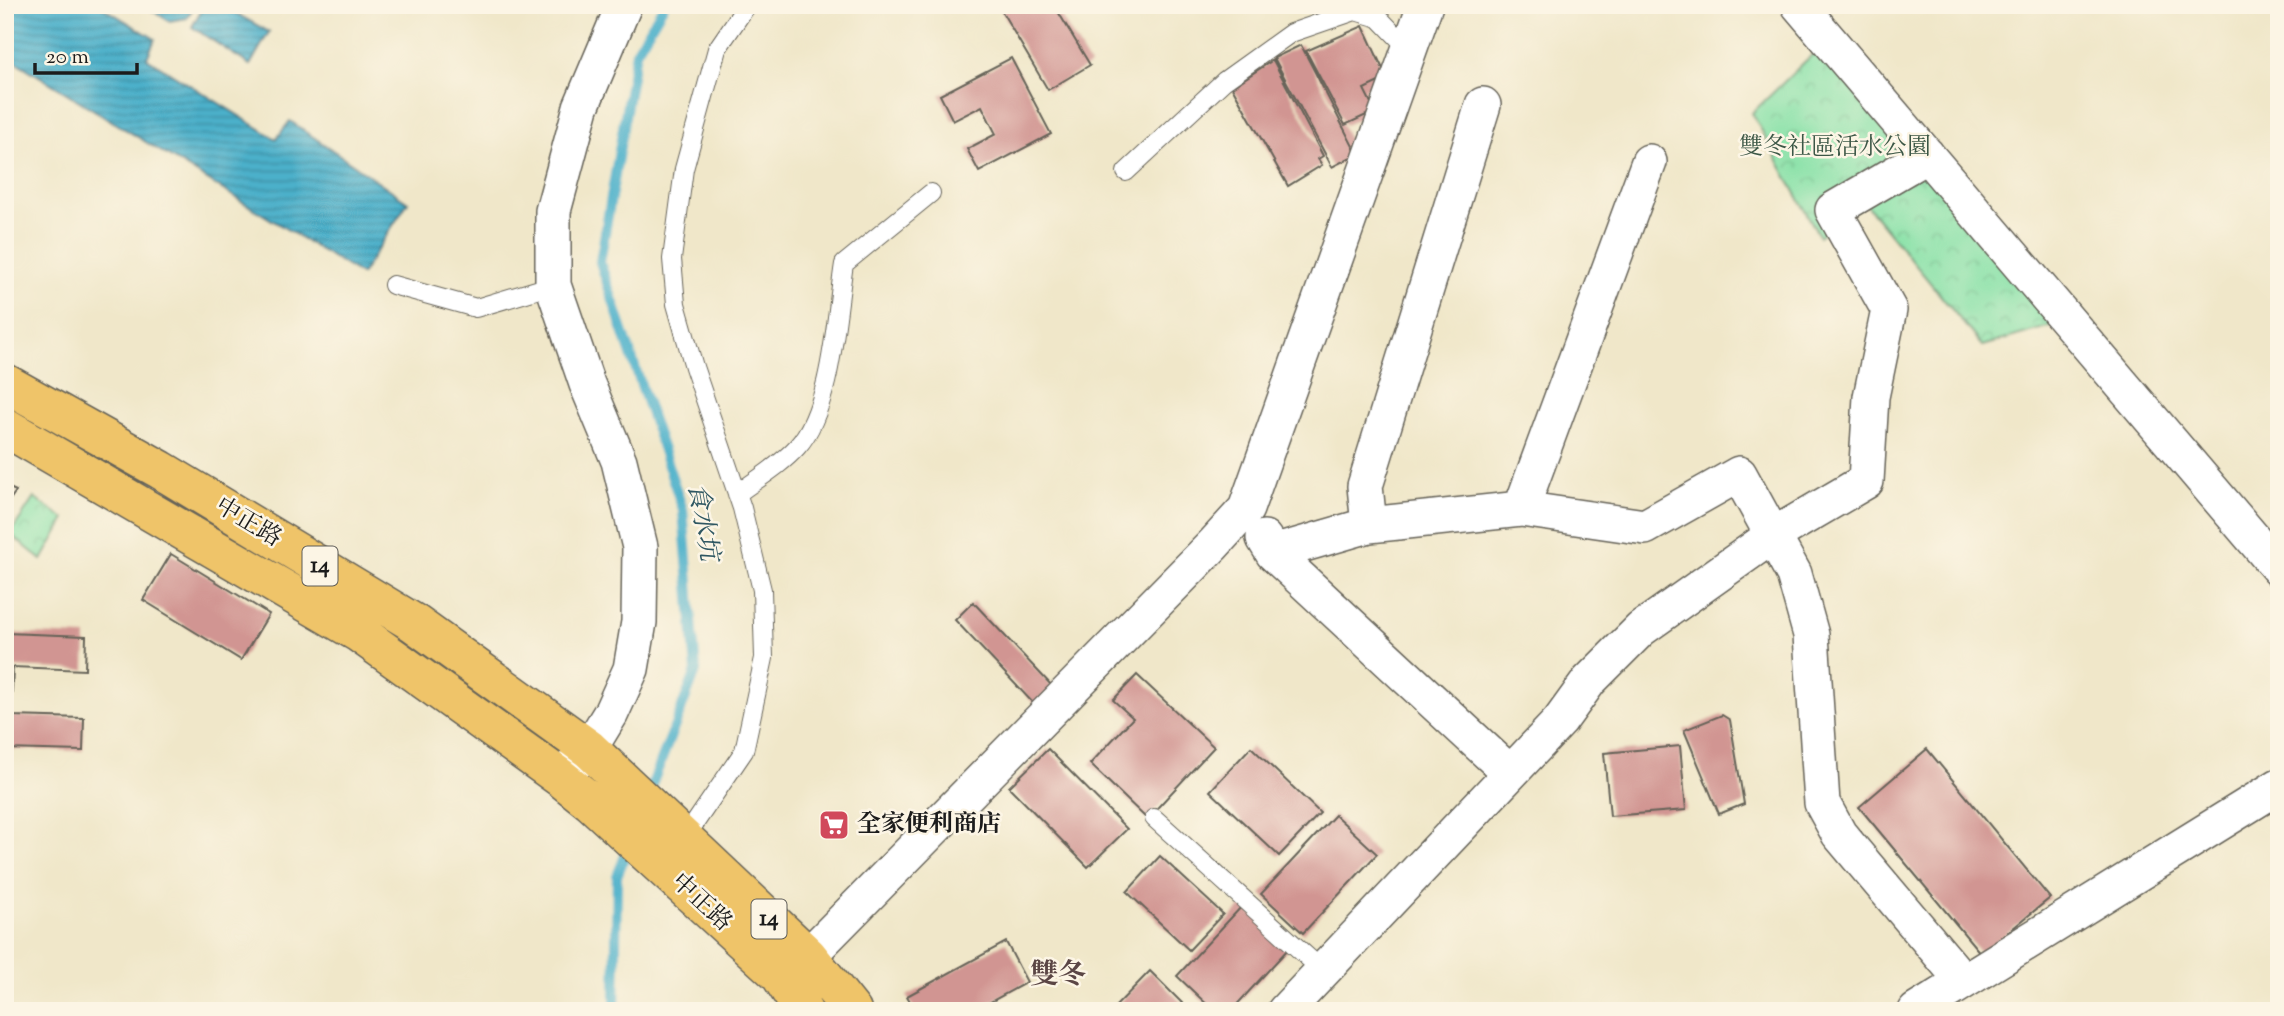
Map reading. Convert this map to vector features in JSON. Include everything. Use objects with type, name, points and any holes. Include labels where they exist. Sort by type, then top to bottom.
[{"type":"main road","name":"中正路","points":[[5,383],[161,470],[414,623],[589,749],[617,775],[672,844],[794,966],[852,1011]]},
{"type":"main road","name":"中正路","points":[[5,427],[359,633],[591,802],[672,844]]},
{"type":"main road","name":"中正路","points":[[794,966],[803,1011]]},
{"type":"street","points":[[561,778],[589,749],[611,713],[631,669],[639,622],[640,547],[619,461],[587,384],[553,285],[553,211],[581,107],[624,5]]},
{"type":"street","points":[[794,966],[1246,509],[1425,5]]},
{"type":"street","points":[[1799,5],[2279,569]]},
{"type":"street","points":[[1369,525],[1365,486],[1483,105]]},
{"type":"street","points":[[1285,1011],[1560,721],[1590,681],[1641,629],[1772,536],[1866,481],[1871,397],[1889,310],[1833,210],[1927,155]]},
{"type":"street","points":[[1521,509],[1649,162]]},
{"type":"street","points":[[1273,553],[1369,525],[1521,509],[1645,527],[1739,474],[1794,574],[1811,635],[1822,803],[1839,834],[1963,981]]},
{"type":"street","points":[[1246,509],[1273,553],[1510,774]]},
{"type":"street","points":[[1916,1011],[2279,786]]},
{"type":"lane","points":[[672,844],[744,751],[764,657],[762,590],[737,494],[694,367],[676,304],[671,259],[684,169],[713,61],[717,49],[747,5]]},
{"type":"lane","points":[[1126,172],[1224,81],[1291,33],[1355,11],[1379,18],[1409,49]]},
{"type":"lane","points":[[737,494],[798,446],[816,415],[828,372],[844,264],[931,193]]},
{"type":"lane","points":[[393,285],[476,308],[553,285]]},
{"type":"lane","points":[[1154,818],[1323,971]]},
{"type":"green space","name":"雙冬社區活水公園","points":[[1820,47],[2068,321],[1982,346],[1863,201],[1819,236],[1752,113]]},
{"type":"green space","points":[[34,498],[65,519],[42,560],[10,534]]},
{"type":"water","points":[[11,5],[99,5],[155,39],[147,58],[276,139],[290,121],[408,202],[361,275],[5,55],[5,15]]},
{"type":"water","points":[[143,5],[195,5],[187,18],[169,21]]},
{"type":"water","points":[[204,5],[221,5],[269,32],[250,65],[192,27]]},
{"type":"building","points":[[998,5],[1054,5],[1090,65],[1048,90]]},
{"type":"building","points":[[1363,26],[1387,78],[1364,89],[1375,111],[1345,125],[1306,51]]},
{"type":"building","points":[[1301,45],[1357,154],[1332,167],[1274,58]]},
{"type":"building","points":[[1011,58],[1051,134],[979,172],[967,149],[996,134],[982,106],[953,121],[940,95]]},
{"type":"building","points":[[1273,60],[1323,156],[1318,159],[1322,165],[1288,186],[1232,87]]},
{"type":"building","points":[[5,486],[16,491],[5,507]]},
{"type":"building","points":[[171,554],[269,614],[241,660],[143,600]]},
{"type":"building","points":[[973,602],[1053,687],[1034,704],[955,620]]},
{"type":"building","points":[[5,633],[86,636],[85,670],[13,667],[11,716],[84,718],[83,751],[5,749]]},
{"type":"building","points":[[1137,675],[1214,747],[1147,819],[1090,764],[1133,718],[1113,700]]},
{"type":"building","points":[[1722,715],[1730,720],[1744,804],[1719,814],[1684,730]]},
{"type":"building","points":[[1680,746],[1686,810],[1610,816],[1604,753]]},
{"type":"building","points":[[1251,747],[1320,813],[1279,856],[1210,791]]},
{"type":"building","points":[[1048,749],[1127,829],[1088,867],[1009,787]]},
{"type":"building","points":[[1927,749],[2050,898],[1981,954],[1859,807]]},
{"type":"building","points":[[1335,815],[1377,854],[1303,933],[1261,894]]},
{"type":"building","points":[[1160,856],[1223,914],[1189,950],[1127,892]]},
{"type":"building","points":[[1243,905],[1289,948],[1231,1011],[1214,1011],[1177,976]]},
{"type":"building","points":[[1006,942],[1027,982],[974,1011],[915,1011],[907,996]]},
{"type":"building","points":[[1150,971],[1190,1011],[1111,1011]]},
{"type":"waterway","name":"食水坑","points":[[648,795],[696,671],[683,510],[600,262],[636,52],[664,5]]},
{"type":"waterway","name":"食水坑","points":[[615,1011],[617,876],[629,846]]},
{"type":"place","name":"全家便利商店","points":[[834,825]]},
{"type":"district","name":"雙冬","points":[[1058,976]]}]
